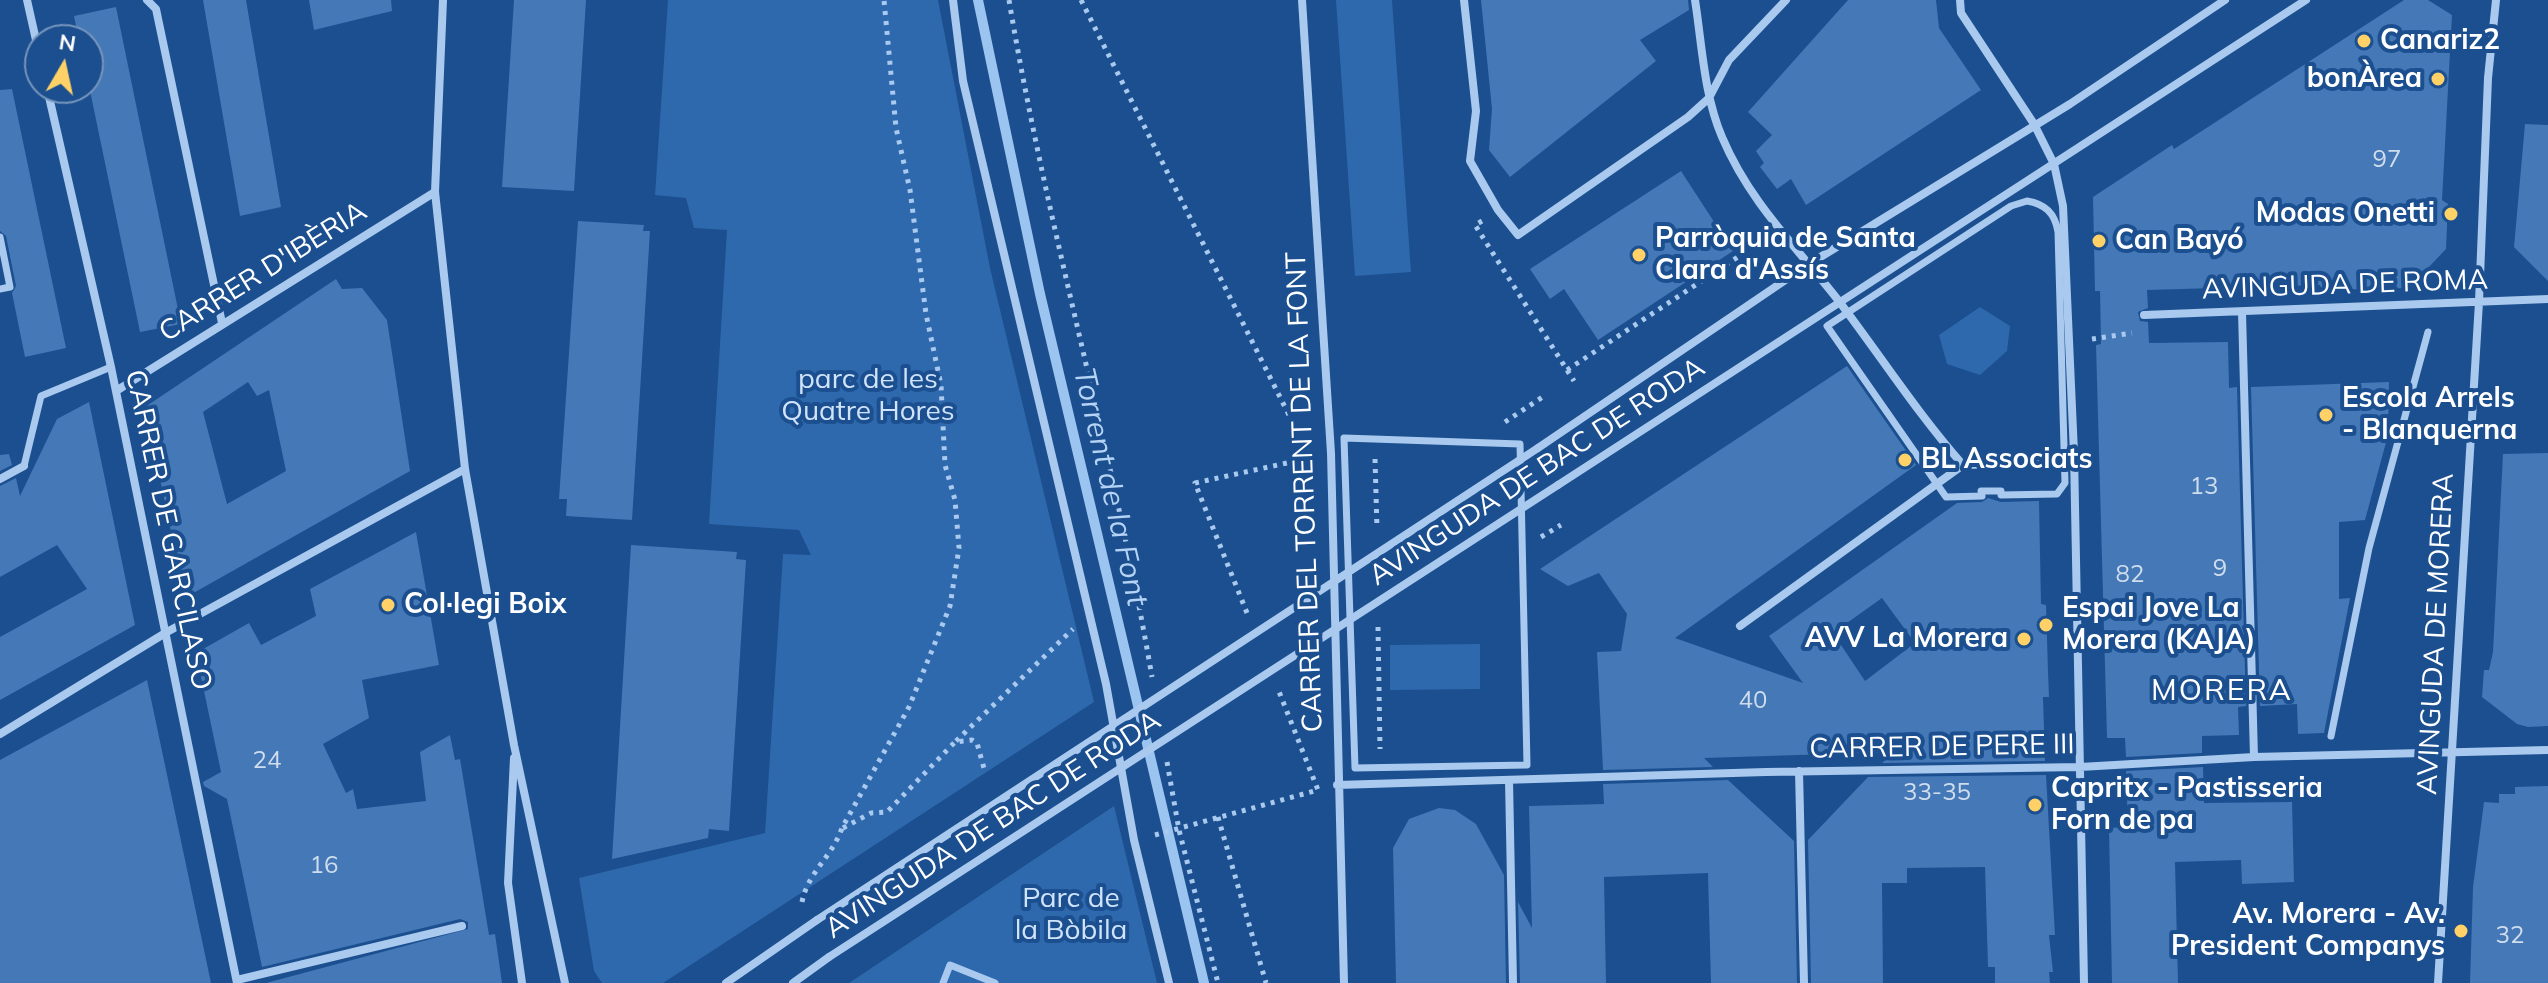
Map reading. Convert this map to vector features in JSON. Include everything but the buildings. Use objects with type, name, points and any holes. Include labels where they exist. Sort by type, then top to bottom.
[{"type":"street","points":[[27,0],[32,24]]},
{"type":"street","points":[[147,0],[156,9],[222,323]]},
{"type":"street","points":[[443,0],[435,192],[465,469],[514,745],[565,983]]},
{"type":"street","points":[[953,0],[963,81],[1106,684],[1134,840],[1169,983]]},
{"type":"street","name":"CARRER DEL TORRENT DE LA FONT","points":[[1302,0],[1331,453],[1344,983]]},
{"type":"street","points":[[1464,0],[1476,111],[1470,161],[1498,210],[1518,235],[1709,98],[1729,60],[1786,0]]},
{"type":"street","points":[[1695,0],[1709,98],[1721,135],[1740,175],[1783,238],[1809,264],[1847,312],[1919,415],[1963,465]]},
{"type":"street","points":[[1960,0],[1961,13],[2034,124],[2054,164],[2063,206],[2074,453],[2084,983]]},
{"type":"street","name":"AVINGUDA DE BAC DE RODA","points":[[726,983],[817,920],[1642,381],[1809,264],[2225,0]]},
{"type":"street","name":"AVINGUDA DE BAC DE RODA","points":[[793,983],[2306,0]]},
{"type":"street","name":"AVINGUDA DE MORERA","points":[[2438,983],[2479,302],[2488,78],[2496,0]]},
{"type":"street","name":"CARRER DE GARCILASO","points":[[51,104],[111,367],[237,981]]},
{"type":"street","name":"CARRER D'IBÈRIA","points":[[116,391],[435,192]]},
{"type":"street","points":[[2027,201],[2042,205],[2054,216],[2058,232],[2065,483],[2057,494],[2001,495],[2001,491],[1981,491],[1982,496],[1946,497],[1827,326],[1847,312],[2011,206],[2027,201]]},
{"type":"street","points":[[0,237],[10,287],[0,289]]},
{"type":"street","name":"AVINGUDA DE ROMA","points":[[2144,315],[2548,299]]},
{"type":"street","points":[[2242,312],[2254,757]]},
{"type":"street","points":[[2331,736],[2369,548],[2428,332]]},
{"type":"street","points":[[0,479],[24,466],[41,396],[111,367]]},
{"type":"street","points":[[1344,438],[1484,442],[1520,444],[1527,765],[1360,770],[1353,762],[1344,438]]},
{"type":"street","points":[[1740,626],[1963,465],[2044,463],[2074,453]]},
{"type":"street","points":[[0,734],[167,632],[465,469]]},
{"type":"street","points":[[514,745],[508,883],[522,983]]},
{"type":"street","name":"CARRER DE PERE III","points":[[1337,785],[1799,771],[2080,767],[2254,757],[2548,750]]},
{"type":"street","points":[[1799,771],[1804,983]]},
{"type":"street","points":[[1509,780],[1513,983]]},
{"type":"street","points":[[237,981],[462,926]]},
{"type":"street","points":[[943,983],[950,965],[995,983]]},
{"type":"path","points":[[802,902],[807,880],[835,848],[842,828],[909,707],[950,606],[959,548],[955,500],[945,465],[941,385],[926,314],[910,190],[896,128],[884,0]]},
{"type":"path","points":[[1009,0],[1051,220],[1130,548],[1154,689]]},
{"type":"path","points":[[1081,0],[1315,472]]},
{"type":"path","points":[[1486,219],[1475,225],[1574,381]]},
{"type":"path","points":[[1567,370],[1750,249]]},
{"type":"path","points":[[2092,339],[2137,332]]},
{"type":"path","points":[[1484,442],[1544,396]]},
{"type":"path","points":[[1195,483],[1310,458]]},
{"type":"path","points":[[842,828],[871,813],[887,812],[1089,614]]},
{"type":"path","points":[[955,742],[972,740],[977,743],[985,772]]},
{"type":"path","points":[[1165,751],[1179,830],[1218,983]]},
{"type":"path","points":[[1143,838],[1318,790]]},
{"type":"path","points":[[1218,817],[1266,983]]},
{"type":"green space","name":"parc de les Quatre Hores","points":[[668,0],[938,0],[990,268],[1094,702],[663,983],[602,983],[594,971],[579,878],[765,833],[783,554],[811,555],[799,530],[709,524],[727,230],[694,228],[686,198],[655,195]]},
{"type":"green space","points":[[1336,0],[1392,0],[1411,272],[1355,276]]},
{"type":"green space","points":[[1980,307],[2010,326],[2007,351],[1980,375],[1947,364],[1939,335]]},
{"type":"green space","points":[[1480,644],[1480,689],[1390,690],[1390,645]]},
{"type":"green space","name":"Parc de la Bòbila","points":[[1114,806],[1157,983],[849,983]]},
{"type":"waterway","name":"Torrent de la Font","points":[[978,0],[1040,294],[1204,983]]},
{"type":"place","name":"Canariz2","points":[[2364,41]]},
{"type":"place","name":"bonÀrea","points":[[2438,79]]},
{"type":"place","name":"Modas Onetti","points":[[2451,214]]},
{"type":"place","name":"Can Bayó","points":[[2099,241]]},
{"type":"place","name":"Parròquia de Santa Clara d'Assís","points":[[1639,255]]},
{"type":"place","name":"Escola Arrels - Blanquerna","points":[[2326,415]]},
{"type":"place","name":"BL Associats","points":[[1905,460]]},
{"type":"place","name":"Col·legi Boix","points":[[388,605]]},
{"type":"place","name":"Espai Jove La Morera (KAJA)","points":[[2046,625]]},
{"type":"place","name":"AVV La Morera","points":[[2024,639]]},
{"type":"place","name":"Capritx - Pastisseria Forn de pa","points":[[2035,805]]},
{"type":"place","name":"Av. Morera - Av. President Companys","points":[[2461,931]]},
{"type":"district","name":"MORERA","points":[[2222,691]]}]
